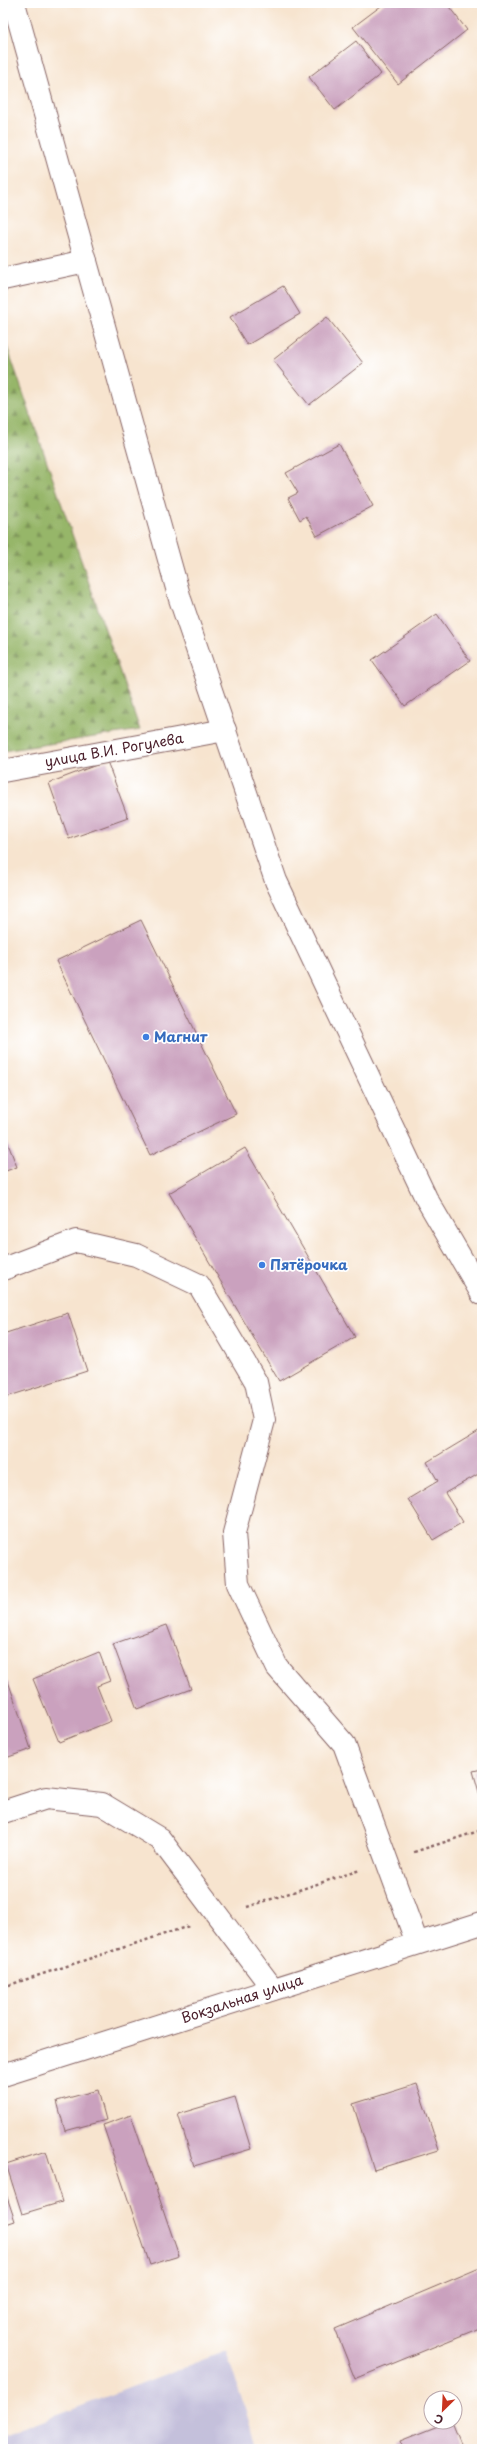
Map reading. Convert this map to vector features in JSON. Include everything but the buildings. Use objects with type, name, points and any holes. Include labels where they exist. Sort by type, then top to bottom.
[{"type":"street","points":[[14,3],[180,599],[276,881],[426,1198],[482,1294]]},
{"type":"street","points":[[3,279],[86,261]]},
{"type":"street","name":"улица В.И. Рогулева","points":[[3,770],[225,730]]},
{"type":"street","points":[[3,1269],[76,1242],[136,1255],[199,1285],[256,1382],[264,1420],[234,1533],[238,1584],[277,1667],[344,1744],[416,1943]]},
{"type":"street","points":[[3,1812],[46,1798],[102,1804],[160,1839],[273,1989]]},
{"type":"street","name":"Вокзальная улица","points":[[3,2075],[482,1923]]},
{"type":"shaded area","points":[[226,2351],[258,2449],[3,2449],[3,2436]]},
{"type":"green space","points":[[3,335],[140,730],[3,751]]},
{"type":"place","name":"Магнит","points":[[146,1037]]},
{"type":"place","name":"Пятёрочка","points":[[262,1265]]}]
